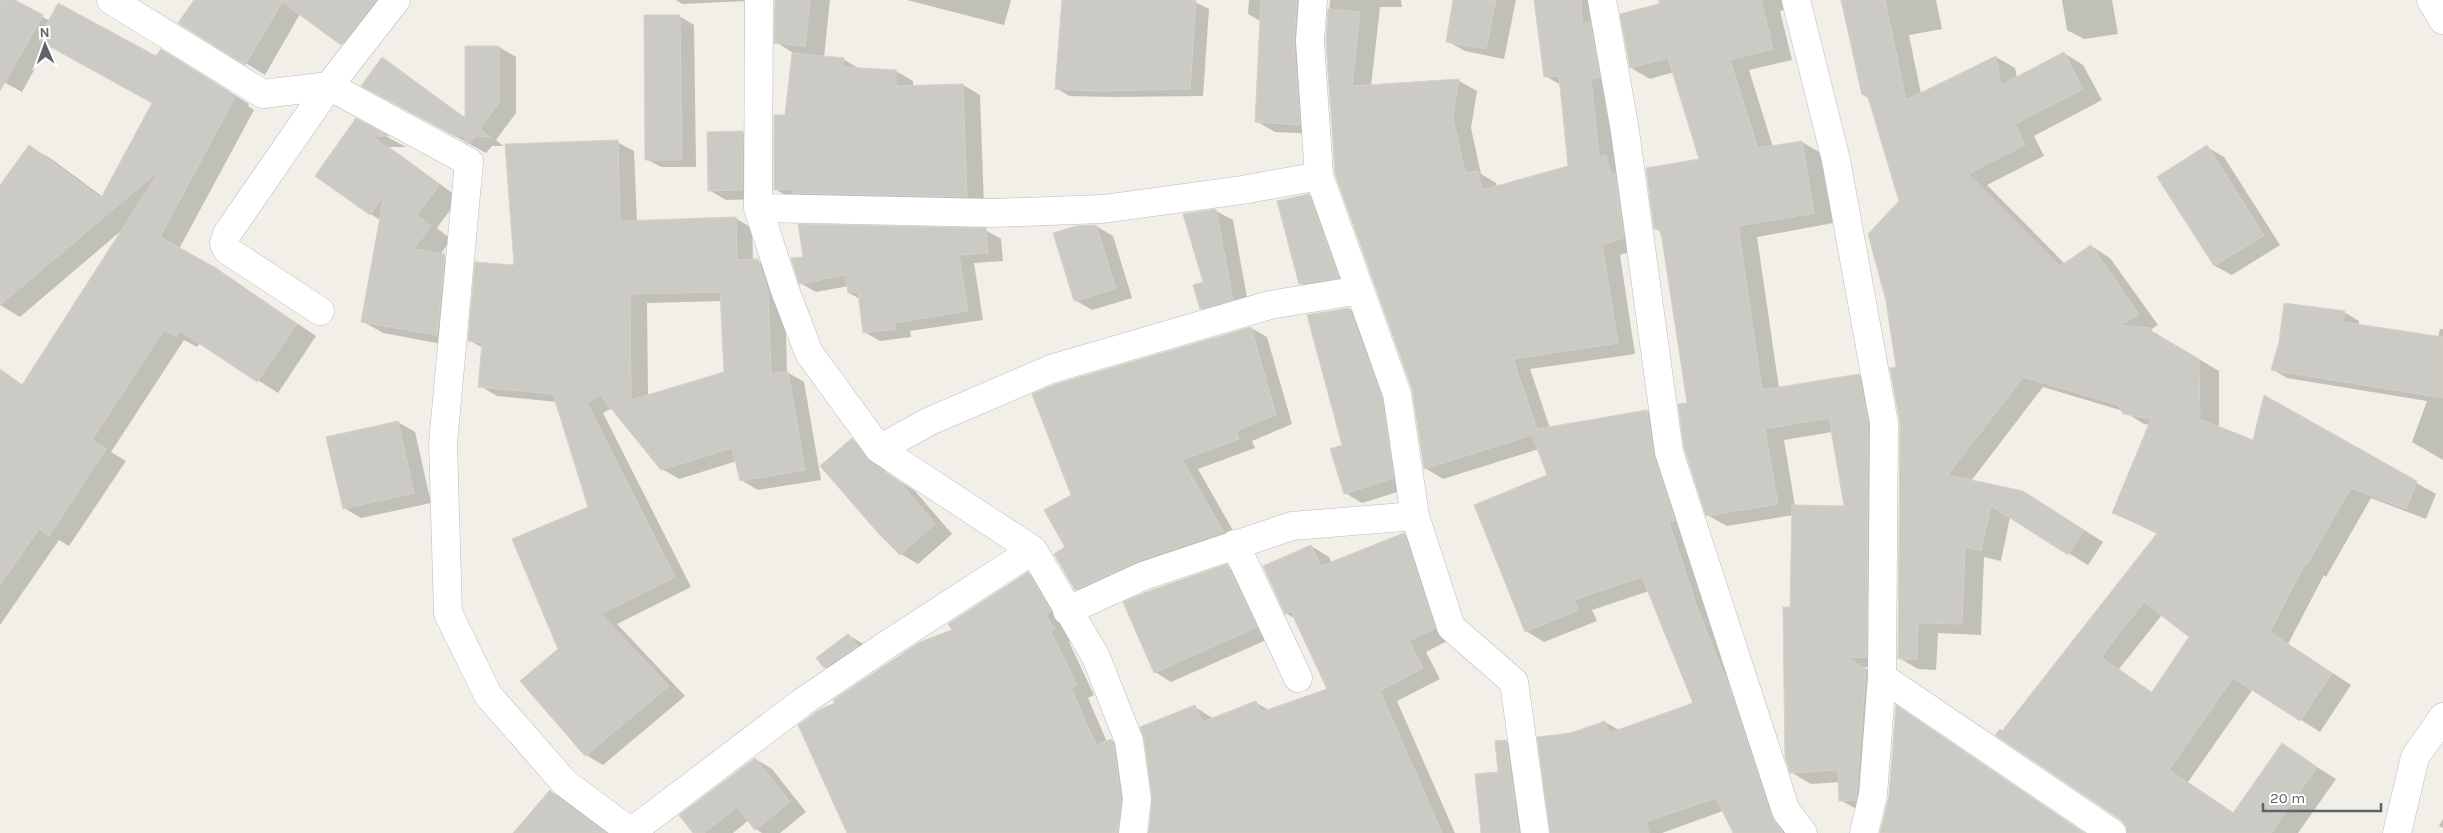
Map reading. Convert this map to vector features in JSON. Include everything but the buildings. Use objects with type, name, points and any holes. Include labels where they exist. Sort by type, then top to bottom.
[{"type":"street","points":[[111,0],[263,94],[329,86],[469,162],[442,443],[448,613],[488,695],[564,783],[631,832],[794,708],[888,644],[1033,550]]},
{"type":"street","points":[[320,311],[227,250],[224,243],[227,234],[329,86],[396,0]]},
{"type":"street","points":[[758,0],[758,208],[785,290],[809,353],[879,449],[1033,550],[1066,611],[1096,656],[1129,742],[1137,799],[1133,833]]},
{"type":"street","points":[[1313,0],[1310,41],[1319,176],[1398,394],[1415,516],[1451,627],[1514,682],[1535,833]]},
{"type":"street","points":[[1602,0],[1625,131],[1669,452],[1786,810],[1804,833]]},
{"type":"street","points":[[1796,0],[1836,160],[1884,423],[1882,677],[1872,795],[1864,833]]},
{"type":"street","points":[[2431,0],[2443,20]]},
{"type":"street","points":[[758,208],[992,213],[1103,209],[1242,190],[1319,176]]},
{"type":"street","points":[[879,449],[930,421],[1050,369],[1270,305],[1360,290]]},
{"type":"street","points":[[1066,611],[1143,576],[1292,526],[1415,516]]},
{"type":"street","points":[[1235,544],[1298,678]]},
{"type":"street","points":[[1882,677],[2112,833]]},
{"type":"street","points":[[2397,833],[2415,757],[2443,717]]}]
